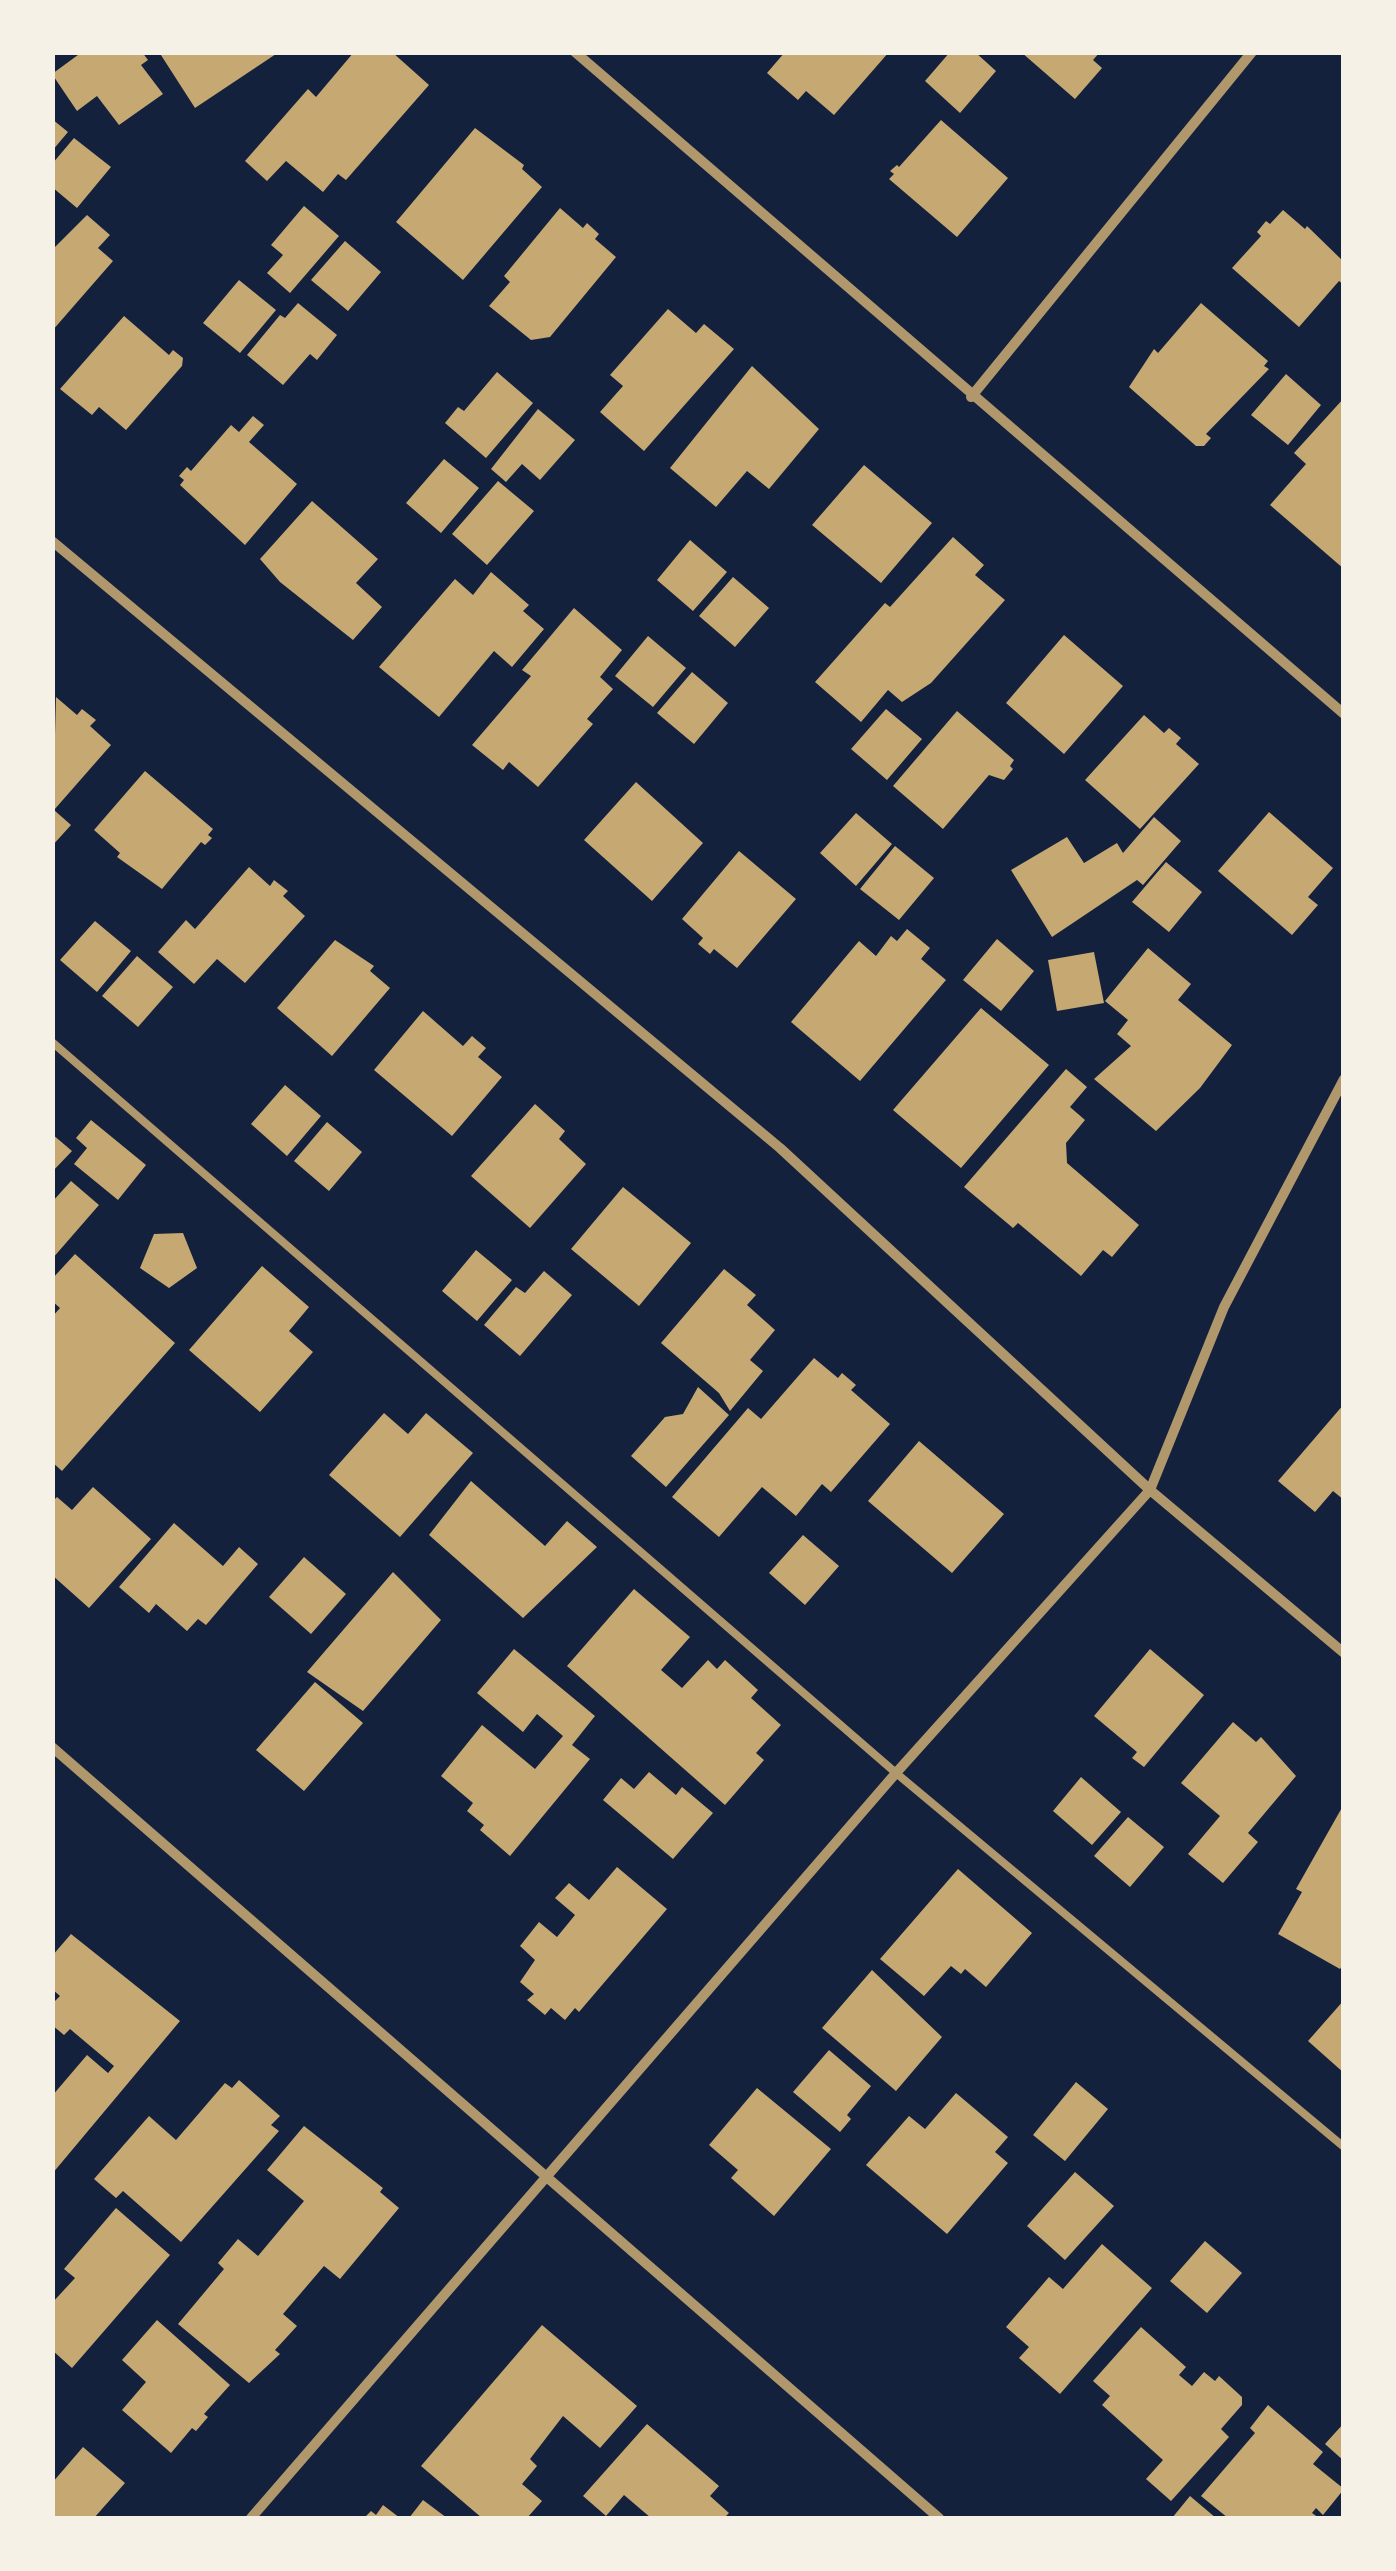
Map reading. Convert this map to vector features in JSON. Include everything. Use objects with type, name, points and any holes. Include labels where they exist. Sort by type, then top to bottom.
[{"type":"street","points":[[576,52],[1344,714]]},
{"type":"street","points":[[972,397],[1252,52]]},
{"type":"street","points":[[52,541],[780,1148],[1150,1490],[1344,1653]]},
{"type":"street","points":[[252,2518],[896,1773],[1150,1490],[1224,1307],[1344,1079]]},
{"type":"street","points":[[52,1747],[939,2518]]},
{"type":"lane","points":[[52,1042],[896,1773],[1344,2147]]},
{"type":"building","points":[[82,52],[142,52],[148,60],[141,65],[163,94],[119,125],[97,96],[77,111],[52,74]]},
{"type":"building","points":[[159,52],[279,52],[195,108]]},
{"type":"building","points":[[354,52],[392,52],[429,85],[346,180],[338,174],[323,192],[286,161],[267,181],[245,161],[308,89],[316,97]]},
{"type":"building","points":[[785,52],[889,52],[834,115],[806,91],[798,100],[767,73]]},
{"type":"building","points":[[950,52],[975,52],[996,71],[960,113],[925,81]]},
{"type":"building","points":[[1021,52],[1100,52],[1093,60],[1102,68],[1075,99]]},
{"type":"building","points":[[52,119],[68,132],[52,151]]},
{"type":"building","points":[[941,120],[1008,178],[957,237],[889,179],[894,174],[890,171],[899,167]]},
{"type":"building","points":[[475,128],[524,165],[522,169],[542,187],[463,280],[396,222]]},
{"type":"building","points":[[74,138],[111,167],[77,208],[52,187],[52,164]]},
{"type":"building","points":[[304,206],[339,236],[290,293],[267,273],[283,255],[271,245]]},
{"type":"building","points":[[560,208],[583,228],[587,223],[599,234],[595,239],[616,257],[550,337],[531,340],[489,306],[510,282],[504,276]]},
{"type":"building","points":[[1283,210],[1305,229],[1307,226],[1344,262],[1344,285],[1339,281],[1299,327],[1232,268],[1261,236],[1257,232],[1266,221],[1270,224]]},
{"type":"building","points":[[87,215],[110,235],[98,248],[113,261],[52,331],[52,250]]},
{"type":"building","points":[[345,241],[381,272],[348,311],[311,280]]},
{"type":"building","points":[[239,280],[276,310],[240,353],[203,323]]},
{"type":"building","points":[[298,303],[337,335],[317,360],[310,354],[283,385],[247,355],[280,315],[285,318]]},
{"type":"building","points":[[1201,303],[1268,361],[1264,366],[1269,369],[1206,434],[1211,438],[1204,446],[1196,446],[1129,387],[1154,349],[1158,353]]},
{"type":"building","points":[[668,309],[696,333],[704,324],[734,349],[644,451],[600,412],[623,386],[610,375]]},
{"type":"building","points":[[124,316],[169,355],[173,350],[183,358],[182,366],[126,430],[99,407],[92,415],[60,389]]},
{"type":"building","points":[[752,366],[819,429],[769,489],[747,471],[716,507],[670,468]]},
{"type":"building","points":[[497,372],[533,403],[486,458],[445,423],[458,407],[464,411]]},
{"type":"building","points":[[1286,374],[1321,405],[1288,445],[1251,415]]},
{"type":"building","points":[[1344,398],[1344,569],[1270,505],[1306,464],[1294,453]]},
{"type":"building","points":[[538,409],[575,440],[540,480],[522,464],[506,482],[491,469]]},
{"type":"building","points":[[253,416],[264,425],[249,442],[297,484],[245,545],[180,485],[184,480],[179,476],[187,467],[191,471],[231,425],[239,432]]},
{"type":"building","points":[[444,459],[479,488],[441,533],[406,503]]},
{"type":"building","points":[[864,465],[932,523],[881,583],[812,525]]},
{"type":"building","points":[[498,481],[534,511],[487,565],[452,534]]},
{"type":"building","points":[[312,501],[378,559],[356,583],[382,607],[353,640],[280,582],[260,559]]},
{"type":"building","points":[[953,537],[984,565],[975,575],[1005,600],[931,683],[902,702],[888,690],[861,722],[815,682],[885,603],[890,607]]},
{"type":"building","points":[[690,540],[727,572],[693,611],[657,580]]},
{"type":"building","points":[[491,572],[529,605],[523,611],[544,629],[512,667],[494,651],[439,717],[379,667],[455,579],[473,595]]},
{"type":"building","points":[[733,577],[769,608],[735,647],[699,616]]},
{"type":"building","points":[[574,608],[622,650],[600,677],[613,689],[587,719],[593,724],[538,787],[509,762],[503,770],[472,745],[531,676],[522,670]]},
{"type":"building","points":[[1064,635],[1123,686],[1064,754],[1006,703]]},
{"type":"building","points":[[648,636],[686,668],[653,707],[615,676]]},
{"type":"building","points":[[692,672],[728,703],[694,744],[657,713]]},
{"type":"building","points":[[56,697],[77,715],[82,709],[96,720],[90,726],[111,745],[54,810],[71,825],[52,846]]},
{"type":"building","points":[[886,709],[922,739],[887,780],[851,749]]},
{"type":"building","points":[[957,711],[1014,760],[1010,766],[1013,769],[1004,780],[989,775],[943,829],[893,786]]},
{"type":"building","points":[[1144,715],[1164,733],[1169,728],[1181,738],[1176,744],[1199,764],[1140,829],[1085,780]]},
{"type":"building","points":[[145,771],[213,829],[208,835],[212,838],[205,845],[201,842],[162,889],[117,857],[120,853],[94,830]]},
{"type":"building","points":[[636,782],[703,843],[652,901],[584,840]]},
{"type":"building","points":[[1269,812],[1333,868],[1308,897],[1318,905],[1292,935],[1218,871]]},
{"type":"building","points":[[856,813],[892,844],[856,886],[820,853]]},
{"type":"building","points":[[1154,817],[1181,841],[1143,885],[1137,880],[1052,937],[1011,870],[1067,837],[1084,863],[1117,843],[1123,853]]},
{"type":"building","points":[[895,846],[934,878],[899,920],[860,889]]},
{"type":"building","points":[[739,851],[796,899],[737,968],[714,949],[710,954],[698,944],[703,938],[682,919]]},
{"type":"building","points":[[1166,862],[1202,892],[1169,932],[1132,902]]},
{"type":"building","points":[[249,867],[270,886],[274,880],[288,891],[283,896],[305,916],[245,983],[217,959],[194,984],[158,952],[186,920],[195,929]]},
{"type":"building","points":[[95,921],[131,951],[97,992],[60,960]]},
{"type":"building","points":[[907,929],[930,948],[921,959],[946,980],[860,1081],[791,1022],[859,941],[876,956],[891,936],[897,941]]},
{"type":"building","points":[[997,939],[1034,971],[1001,1011],[963,980]]},
{"type":"building","points":[[335,940],[374,966],[370,971],[390,988],[332,1056],[277,1008]]},
{"type":"building","points":[[1148,948],[1191,984],[1178,1000],[1232,1045],[1200,1088],[1156,1131],[1094,1079],[1131,1046],[1117,1034],[1128,1020],[1105,1001]]},
{"type":"building","points":[[1094,952],[1104,1003],[1057,1011],[1048,960]]},
{"type":"building","points":[[137,956],[173,987],[138,1027],[102,996]]},
{"type":"building","points":[[981,1008],[1049,1065],[961,1168],[893,1110]]},
{"type":"building","points":[[423,1011],[463,1046],[472,1036],[486,1048],[478,1057],[502,1077],[452,1136],[374,1070]]},
{"type":"building","points":[[1066,1069],[1087,1087],[1070,1107],[1085,1120],[1066,1143],[1067,1163],[1139,1225],[1112,1257],[1103,1250],[1081,1276],[1018,1223],[1013,1228],[964,1187]]},
{"type":"building","points":[[285,1085],[321,1116],[287,1156],[251,1124]]},
{"type":"building","points":[[535,1104],[565,1131],[559,1139],[586,1164],[530,1228],[471,1176]]},
{"type":"building","points":[[91,1120],[146,1165],[118,1200],[74,1164],[87,1148],[76,1138]]},
{"type":"building","points":[[327,1122],[362,1152],[329,1191],[294,1161]]},
{"type":"building","points":[[52,1134],[72,1151],[52,1172]]},
{"type":"building","points":[[71,1181],[99,1205],[52,1259],[52,1202]]},
{"type":"building","points":[[623,1187],[691,1243],[639,1306],[571,1249]]},
{"type":"building","points":[[183,1233],[197,1268],[169,1288],[140,1268],[154,1234]]},
{"type":"building","points":[[476,1250],[512,1280],[477,1321],[442,1291]]},
{"type":"building","points":[[75,1254],[175,1343],[62,1471],[52,1462],[52,1317],[60,1308],[52,1301],[52,1279]]},
{"type":"building","points":[[262,1266],[309,1307],[289,1331],[313,1352],[260,1412],[189,1350]]},
{"type":"building","points":[[724,1269],[756,1295],[747,1305],[775,1330],[750,1360],[763,1371],[730,1411],[719,1393],[661,1343]]},
{"type":"building","points":[[544,1271],[572,1295],[520,1356],[484,1325],[516,1287],[525,1293]]},
{"type":"building","points":[[814,1358],[838,1378],[842,1373],[856,1385],[851,1390],[890,1424],[831,1492],[822,1484],[796,1516],[762,1487],[719,1537],[672,1497],[748,1408],[761,1419]]},
{"type":"building","points":[[698,1387],[729,1415],[666,1487],[631,1456],[665,1417],[683,1414]]},
{"type":"building","points":[[1344,1404],[1344,1500],[1333,1491],[1315,1512],[1278,1481]]},
{"type":"building","points":[[384,1413],[408,1434],[426,1413],[473,1453],[400,1537],[329,1475]]},
{"type":"building","points":[[919,1441],[1004,1514],[952,1573],[868,1501]]},
{"type":"building","points":[[471,1481],[545,1546],[567,1521],[597,1547],[523,1618],[429,1535]]},
{"type":"building","points":[[93,1487],[151,1539],[89,1608],[52,1575],[52,1502],[57,1497],[72,1510]]},
{"type":"building","points":[[174,1523],[223,1566],[239,1547],[258,1564],[206,1625],[198,1619],[187,1631],[156,1604],[149,1613],[119,1587]]},
{"type":"building","points":[[803,1535],[839,1566],[805,1605],[769,1573]]},
{"type":"building","points":[[304,1557],[346,1594],[311,1634],[269,1597]]},
{"type":"building","points":[[393,1572],[441,1620],[363,1711],[307,1672]]},
{"type":"building","points":[[634,1589],[690,1637],[661,1670],[682,1688],[708,1660],[717,1669],[725,1660],[758,1690],[751,1698],[781,1725],[756,1753],[764,1760],[725,1805],[567,1666]]},
{"type":"building","points":[[514,1649],[595,1716],[572,1745],[590,1759],[510,1856],[480,1830],[484,1825],[467,1811],[473,1803],[441,1776],[482,1725],[535,1769],[563,1736],[537,1714],[523,1732],[477,1693]]},
{"type":"building","points":[[1150,1649],[1204,1695],[1144,1767],[1132,1758],[1137,1752],[1094,1716]]},
{"type":"building","points":[[315,1682],[363,1723],[304,1791],[256,1750]]},
{"type":"building","points":[[1233,1722],[1256,1742],[1261,1737],[1296,1776],[1248,1833],[1258,1842],[1223,1883],[1188,1854],[1220,1816],[1181,1783]]},
{"type":"building","points":[[649,1772],[676,1795],[682,1787],[713,1813],[673,1859],[603,1800],[621,1778],[634,1789]]},
{"type":"building","points":[[1081,1777],[1121,1812],[1092,1845],[1053,1811]]},
{"type":"building","points":[[1344,1804],[1344,1963],[1340,1969],[1278,1934],[1302,1892],[1296,1889]]},
{"type":"building","points":[[1128,1817],[1164,1847],[1130,1887],[1094,1856]]},
{"type":"building","points":[[617,1867],[667,1909],[579,2012],[575,2008],[565,2020],[551,2008],[545,2015],[527,2000],[534,1994],[520,1982],[535,1960],[520,1946],[539,1922],[557,1937],[575,1915],[555,1898],[569,1883],[589,1900]]},
{"type":"building","points":[[958,1869],[1032,1933],[986,1987],[965,1969],[961,1974],[951,1966],[924,1996],[880,1959]]},
{"type":"building","points":[[71,1934],[180,2021],[52,2174],[52,2096],[87,2055],[108,2073],[114,2066],[70,2029],[64,2035],[52,2025],[52,2004],[60,1996],[52,1989],[52,1956]]},
{"type":"building","points":[[872,1970],[942,2037],[896,2091],[822,2028]]},
{"type":"building","points":[[1344,2000],[1344,2073],[1308,2041]]},
{"type":"building","points":[[829,2050],[871,2086],[847,2115],[851,2119],[840,2132],[793,2092]]},
{"type":"building","points":[[239,2080],[280,2116],[271,2125],[279,2131],[181,2242],[123,2191],[116,2198],[94,2179],[149,2116],[176,2140],[225,2083],[232,2088]]},
{"type":"building","points":[[1076,2082],[1108,2109],[1065,2161],[1033,2135]]},
{"type":"building","points":[[757,2088],[831,2149],[774,2216],[731,2178],[738,2170],[709,2145]]},
{"type":"building","points":[[956,2093],[1008,2137],[995,2152],[1008,2163],[947,2234],[866,2165],[909,2116],[925,2129]]},
{"type":"building","points":[[304,2126],[383,2188],[380,2192],[399,2208],[340,2279],[324,2266],[283,2314],[297,2326],[275,2350],[280,2354],[249,2383],[178,2324],[224,2269],[218,2263],[238,2239],[258,2256],[304,2201],[267,2170]]},
{"type":"building","points":[[1075,2172],[1114,2206],[1065,2260],[1027,2226]]},
{"type":"building","points":[[116,2208],[170,2255],[72,2368],[52,2350],[52,2303],[75,2278],[64,2269]]},
{"type":"building","points":[[1205,2241],[1242,2273],[1207,2313],[1170,2281]]},
{"type":"building","points":[[1102,2244],[1152,2288],[1060,2394],[1019,2358],[1029,2347],[1006,2327],[1049,2277],[1063,2289]]},
{"type":"building","points":[[157,2320],[230,2385],[204,2414],[208,2417],[196,2431],[192,2428],[171,2453],[122,2410],[146,2382],[122,2360]]},
{"type":"building","points":[[542,2325],[637,2406],[600,2448],[563,2416],[530,2459],[537,2466],[522,2484],[542,2501],[527,2518],[482,2518],[421,2466]]},
{"type":"building","points":[[1141,2327],[1186,2367],[1179,2375],[1192,2386],[1204,2372],[1215,2381],[1219,2376],[1242,2397],[1242,2405],[1221,2429],[1229,2437],[1171,2501],[1146,2479],[1163,2460],[1102,2405],[1110,2396],[1093,2381]]},
{"type":"building","points":[[1268,2405],[1323,2452],[1313,2464],[1344,2489],[1323,2515],[1316,2508],[1312,2513],[1319,2518],[1228,2518],[1201,2496],[1255,2433],[1250,2428]]},
{"type":"building","points":[[1344,2423],[1344,2461],[1325,2444]]},
{"type":"building","points":[[647,2424],[719,2486],[710,2496],[729,2513],[724,2518],[651,2518],[624,2495],[606,2516],[583,2496]]},
{"type":"building","points":[[83,2447],[125,2483],[94,2518],[52,2518],[52,2483]]},
{"type":"building","points":[[1190,2496],[1216,2518],[1172,2518]]},
{"type":"building","points":[[423,2500],[447,2518],[409,2518]]},
{"type":"building","points":[[383,2505],[400,2518],[364,2518],[371,2511],[376,2515]]}]
